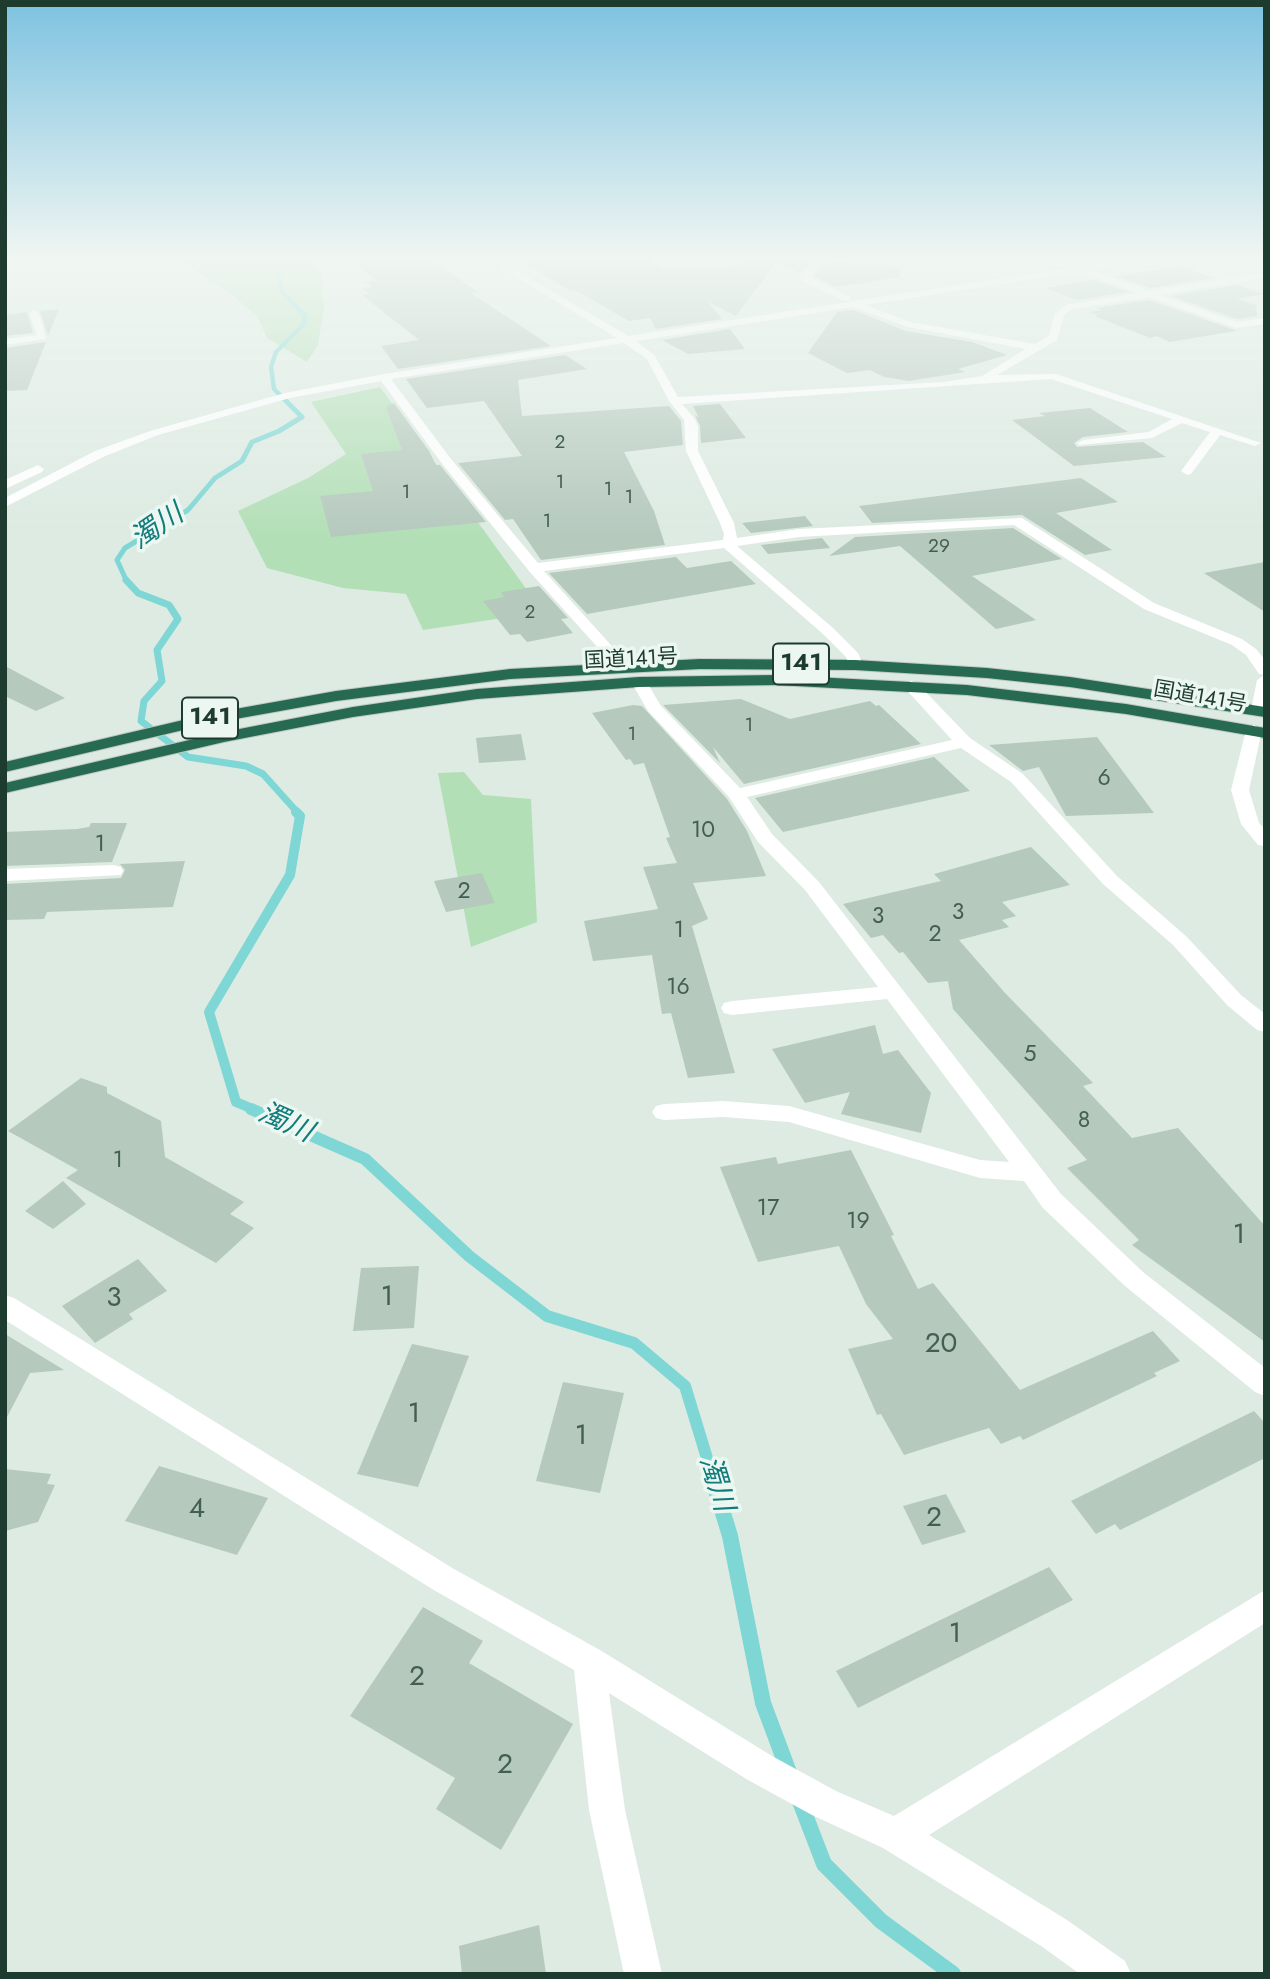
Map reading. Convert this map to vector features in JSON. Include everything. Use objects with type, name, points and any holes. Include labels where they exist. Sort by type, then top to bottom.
[{"type":"highway","name":"国道141号","points":[[5,766],[213,718],[336,696],[510,674],[619,667],[855,664],[1070,682],[1262,711]]},
{"type":"highway","name":"国道141号","points":[[5,788],[97,765],[353,712],[477,694],[639,682],[765,680],[911,686],[1040,697],[1259,731]]},
{"type":"street","points":[[68,456],[180,414],[313,385],[513,351]]},
{"type":"street","points":[[313,385],[558,351]]},
{"type":"street","points":[[642,351],[651,358],[674,401],[692,426],[692,451],[727,523],[731,534],[729,543],[738,556],[828,631],[853,656],[855,664]]},
{"type":"street","points":[[985,379],[1011,360],[1030,351]]},
{"type":"street","points":[[674,401],[875,387],[944,386],[985,379],[1052,376],[1255,443]]},
{"type":"street","points":[[384,377],[447,463],[534,568],[605,646],[619,667]]},
{"type":"street","points":[[5,503],[99,454],[255,398]]},
{"type":"street","points":[[1083,443],[1152,435],[1181,419]]},
{"type":"street","points":[[1186,466],[1217,431]]},
{"type":"street","points":[[5,485],[46,466]]},
{"type":"street","points":[[534,568],[799,533],[1017,521],[1149,606],[1237,642],[1260,657],[1265,671]]},
{"type":"street","points":[[1262,711],[1265,680]]},
{"type":"street","points":[[639,682],[654,708],[736,794],[765,838],[812,886],[1052,1202],[1134,1279],[1265,1384]]},
{"type":"street","points":[[911,686],[964,742],[1017,778],[1110,880],[1180,941],[1234,1000],[1265,1025]]},
{"type":"street","points":[[1259,731],[1240,790],[1250,824],[1265,841]]},
{"type":"street","points":[[736,794],[964,742]]},
{"type":"street","points":[[5,875],[114,871]]},
{"type":"street","points":[[732,1008],[894,992]]},
{"type":"street","points":[[664,1112],[723,1108],[789,1114],[981,1169],[1031,1173]]},
{"type":"street","points":[[5,1306],[443,1579],[589,1661],[760,1768],[824,1803],[896,1835],[1054,1933],[1112,1974]]},
{"type":"street","points":[[896,1835],[1265,1605]]},
{"type":"street","points":[[589,1661],[607,1811],[643,1974]]},
{"type":"green space","points":[[289,351],[314,351],[307,362]]},
{"type":"green space","points":[[380,387],[543,612],[423,630],[406,594],[343,588],[267,568],[238,511],[308,478],[346,454],[311,402]]},
{"type":"green space","points":[[464,772],[483,795],[531,799],[537,922],[471,947],[438,773]]},
{"type":"building","points":[[5,351],[42,351],[27,390],[5,391]]},
{"type":"building","points":[[385,351],[515,351],[398,369]]},
{"type":"building","points":[[683,351],[718,351],[688,354]]},
{"type":"building","points":[[997,351],[1007,355],[958,369],[965,372],[909,381],[884,377],[870,370],[847,373],[808,353]]},
{"type":"building","points":[[565,355],[587,369],[518,380],[522,416],[669,406],[681,421],[683,445],[624,452],[654,511],[665,545],[541,560],[513,519],[505,520],[458,463],[522,456],[484,401],[427,408],[406,379]]},
{"type":"building","points":[[394,403],[436,465],[440,465],[486,522],[331,537],[320,496],[373,491],[361,454],[402,450],[386,407]]},
{"type":"building","points":[[720,404],[746,438],[701,443],[700,426],[695,415],[699,418],[693,406]]},
{"type":"building","points":[[1090,408],[1128,432],[1083,437],[1074,443],[1077,447],[1143,442],[1166,457],[1074,466],[1012,420],[1045,416],[1039,413]]},
{"type":"building","points":[[1081,478],[1118,502],[1056,513],[1112,550],[1085,555],[1022,515],[872,523],[859,506]]},
{"type":"building","points":[[805,516],[813,526],[751,533],[742,523]]},
{"type":"building","points":[[1013,528],[1062,559],[972,576],[1036,620],[996,629],[900,546],[829,556],[855,537]]},
{"type":"building","points":[[822,538],[830,548],[768,554],[761,545]]},
{"type":"building","points":[[676,557],[687,568],[731,561],[756,584],[587,614],[549,573]]},
{"type":"building","points":[[1265,562],[1265,612],[1204,573]]},
{"type":"building","points":[[539,586],[568,618],[561,619],[573,633],[527,642],[520,634],[510,635],[483,601],[504,597],[501,592]]},
{"type":"building","points":[[5,666],[65,698],[36,711],[5,696]]},
{"type":"building","points":[[741,699],[790,719],[870,701],[876,706],[879,705],[921,744],[744,784],[713,747],[720,763],[663,705]]},
{"type":"building","points":[[633,705],[642,706],[727,799],[747,831],[766,876],[693,883],[708,919],[692,926],[735,1073],[688,1078],[671,1013],[662,1014],[652,955],[593,961],[584,921],[658,909],[643,867],[677,863],[666,838],[670,837],[644,763],[634,765],[630,759],[626,760],[592,713]]},
{"type":"building","points":[[521,734],[526,760],[479,763],[476,738]]},
{"type":"building","points":[[1097,737],[1154,813],[1066,816],[1039,767],[1023,771],[989,745]]},
{"type":"building","points":[[934,757],[970,791],[783,832],[755,798]]},
{"type":"building","points":[[91,823],[127,823],[112,862],[5,866],[5,832],[77,829],[89,827]]},
{"type":"building","points":[[1031,847],[1070,885],[1002,902],[1016,916],[1002,920],[1009,927],[959,940],[1005,993],[1093,1083],[1083,1086],[1132,1138],[1178,1128],[1265,1226],[1265,1342],[1132,1245],[1139,1240],[1067,1168],[1087,1160],[953,1009],[948,981],[928,983],[903,952],[899,953],[883,935],[871,938],[843,904],[941,881],[934,874]]},
{"type":"building","points":[[185,861],[173,907],[47,912],[44,919],[5,920],[5,884],[121,878],[125,870],[120,864]]},
{"type":"building","points":[[482,873],[495,903],[446,912],[434,881]]},
{"type":"building","points":[[875,1025],[883,1054],[898,1050],[931,1093],[921,1133],[841,1114],[850,1092],[805,1103],[772,1049]]},
{"type":"building","points":[[81,1078],[107,1087],[107,1093],[161,1121],[165,1157],[244,1202],[230,1214],[254,1228],[216,1263],[66,1178],[78,1170],[8,1131]]},
{"type":"building","points":[[851,1150],[918,1289],[933,1283],[1020,1390],[1153,1331],[1180,1361],[1154,1373],[1157,1376],[1023,1440],[1020,1436],[1001,1444],[989,1428],[904,1455],[881,1414],[877,1415],[848,1349],[893,1339],[866,1304],[839,1246],[758,1262],[720,1167],[776,1157],[778,1164]]},
{"type":"building","points":[[63,1181],[86,1204],[53,1229],[25,1211]]},
{"type":"building","points":[[138,1259],[167,1291],[129,1314],[133,1319],[95,1343],[62,1306]]},
{"type":"building","points":[[419,1266],[414,1328],[353,1331],[361,1268]]},
{"type":"building","points":[[5,1334],[64,1370],[30,1373],[5,1421]]},
{"type":"building","points":[[412,1344],[469,1356],[418,1487],[357,1474]]},
{"type":"building","points":[[563,1382],[624,1393],[600,1493],[536,1481]]},
{"type":"building","points":[[1254,1411],[1265,1423],[1265,1458],[1169,1506],[1120,1530],[1115,1524],[1096,1534],[1071,1501]]},
{"type":"building","points":[[159,1466],[268,1498],[237,1555],[125,1521]]},
{"type":"building","points":[[5,1469],[51,1474],[47,1484],[55,1485],[38,1522],[5,1531]]},
{"type":"building","points":[[946,1494],[966,1532],[922,1545],[903,1506]]},
{"type":"building","points":[[1049,1567],[1073,1600],[858,1708],[836,1671]]},
{"type":"building","points":[[423,1607],[483,1641],[469,1663],[573,1724],[501,1850],[436,1809],[455,1778],[350,1716]]},
{"type":"building","points":[[539,1925],[546,1974],[462,1974],[459,1946]]},
{"type":"waterway","name":"濁川","points":[[126,580],[117,560],[125,548],[188,510],[215,478],[242,461],[252,442],[279,431],[302,417],[274,389],[271,367],[277,351]]},
{"type":"waterway","name":"濁川","points":[[126,580],[138,593],[169,605],[178,619],[157,650],[162,681],[144,701],[141,721],[188,757],[246,766],[263,774],[298,813]]},
{"type":"waterway","name":"濁川","points":[[255,1110],[236,1102],[209,1012],[290,875],[300,816],[296,812]]},
{"type":"waterway","name":"濁川","points":[[251,1109],[365,1159],[469,1256],[547,1316],[634,1343],[685,1386],[717,1491]]},
{"type":"waterway","name":"濁川","points":[[716,1490],[730,1536],[763,1703],[790,1775]]},
{"type":"waterway","name":"濁川","points":[[799,1799],[824,1864],[881,1921],[953,1974]]}]
